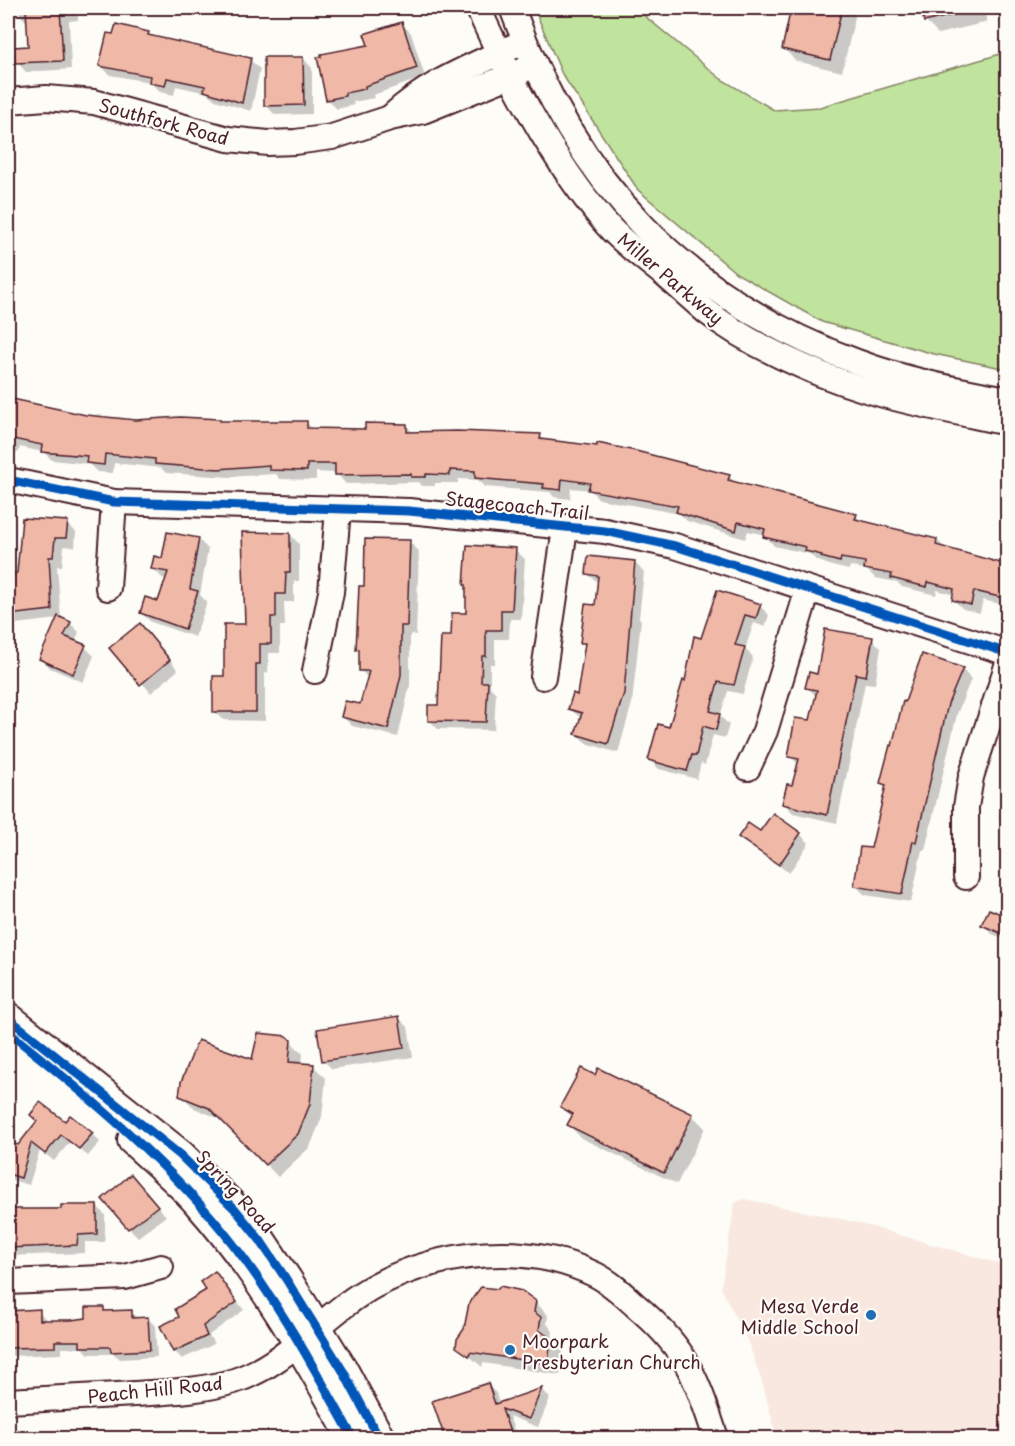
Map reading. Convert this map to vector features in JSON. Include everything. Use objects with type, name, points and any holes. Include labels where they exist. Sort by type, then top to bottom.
[{"type":"main road","name":"Spring Road","points":[[8,1018],[180,1155],[212,1185],[260,1240],[309,1335],[353,1438]]},
{"type":"main road","name":"Spring Road","points":[[8,1032],[65,1080],[197,1201],[258,1279],[309,1335],[379,1438]]},
{"type":"street","name":"Miller Parkway","points":[[478,8],[499,54],[560,160],[604,220],[633,250],[709,313],[756,343],[802,366],[844,383],[878,394],[1008,423]]},
{"type":"street","name":"Miller Parkway","points":[[512,8],[533,65],[572,136],[602,182],[657,241],[710,286],[756,316],[803,341],[858,363],[895,374],[1008,399]]},
{"type":"street","name":"Southfork Road","points":[[390,118],[412,98],[524,41]]},
{"type":"street","name":"Southfork Road","points":[[8,101],[46,98],[94,102],[209,135],[268,143],[332,136],[390,118],[423,111],[533,65]]},
{"type":"street","name":"Stagecoach Trail","points":[[8,480],[114,501],[456,514],[565,529],[605,531],[666,544],[1008,653]]},
{"type":"street","points":[[108,588],[114,501]]},
{"type":"street","points":[[315,671],[331,592],[338,510]]},
{"type":"street","points":[[543,676],[565,529]]},
{"type":"street","points":[[748,768],[765,731],[808,589]]},
{"type":"street","points":[[966,877],[966,807],[971,777],[1008,663]]},
{"type":"street","name":"Peach Hill Road","points":[[8,1401],[207,1387],[234,1381],[257,1371],[374,1286],[420,1266],[442,1260],[496,1254],[548,1258],[597,1275],[659,1326],[683,1357],[696,1381],[716,1438]]},
{"type":"street","points":[[8,1282],[125,1277],[161,1267]]},
{"type":"shaded area","name":"Mesa Verde Middle School","points":[[744,1199],[855,1222],[1007,1266],[1007,1438],[777,1438],[763,1385],[748,1342],[721,1288],[735,1203]]},
{"type":"green space","points":[[534,8],[635,8],[721,79],[774,110],[820,107],[1007,52],[1007,369],[934,354],[822,322],[736,273],[638,190],[562,74]]},
{"type":"building","points":[[26,8],[60,8],[63,61],[15,63],[14,47],[28,46]]},
{"type":"building","points":[[791,8],[842,8],[830,60],[782,49]]},
{"type":"building","points":[[921,8],[965,8],[965,12],[924,22]]},
{"type":"building","points":[[402,22],[417,68],[365,86],[365,89],[326,100],[317,57],[321,57],[321,54],[368,45],[364,34]]},
{"type":"building","points":[[116,24],[149,32],[148,35],[251,58],[242,103],[204,91],[205,86],[167,78],[165,86],[149,83],[150,76],[99,66],[107,33],[113,34]]},
{"type":"building","points":[[264,57],[303,57],[304,105],[264,106]]},
{"type":"building","points":[[8,398],[86,415],[136,420],[180,417],[220,419],[220,421],[307,421],[307,428],[365,429],[365,423],[407,424],[407,432],[541,434],[540,439],[597,446],[597,443],[730,475],[728,480],[857,514],[855,519],[937,539],[936,545],[1008,565],[1008,599],[974,591],[971,605],[952,600],[954,589],[928,582],[927,587],[891,578],[892,574],[864,569],[865,562],[841,558],[840,562],[821,557],[822,555],[805,551],[806,547],[763,537],[765,529],[738,522],[736,531],[676,512],[678,506],[588,490],[590,483],[562,479],[561,490],[543,488],[544,484],[475,478],[475,471],[450,470],[450,475],[426,474],[426,477],[411,477],[411,474],[335,475],[335,464],[307,464],[307,471],[269,470],[269,465],[218,469],[155,464],[155,459],[105,454],[104,465],[86,463],[87,456],[41,452],[42,445],[8,438]]},
{"type":"building","points":[[22,518],[68,521],[66,538],[55,538],[53,557],[49,557],[52,610],[8,615],[8,575],[17,573]]},
{"type":"building","points":[[167,532],[199,538],[190,589],[198,591],[185,629],[140,613],[145,597],[158,601],[168,572],[151,569],[154,556],[162,558]]},
{"type":"building","points":[[242,532],[290,533],[290,572],[286,572],[285,594],[276,594],[276,617],[271,617],[271,644],[260,644],[260,664],[256,664],[256,712],[213,712],[213,676],[224,676],[224,624],[245,624]]},
{"type":"building","points":[[365,539],[410,540],[407,626],[401,626],[401,675],[388,729],[341,717],[345,701],[360,704],[369,671],[359,671],[359,649],[356,650],[359,586],[364,586]]},
{"type":"building","points":[[467,545],[516,548],[512,610],[501,610],[501,630],[486,630],[486,656],[482,656],[481,682],[488,682],[486,722],[428,721],[428,705],[438,705],[441,636],[451,636],[452,613],[466,613],[466,585],[464,585]]},
{"type":"building","points":[[588,556],[635,561],[624,693],[608,744],[575,734],[582,713],[568,709],[573,693],[577,695],[585,643],[580,643],[585,604],[595,605],[598,576],[586,574]]},
{"type":"building","points":[[717,590],[761,604],[756,618],[745,615],[735,645],[745,647],[734,685],[718,682],[710,711],[720,714],[716,730],[703,726],[696,756],[692,755],[687,771],[648,760],[658,724],[669,727],[683,680],[685,681],[694,636],[701,638]]},
{"type":"building","points":[[58,616],[71,622],[64,636],[86,645],[73,674],[39,659]]},
{"type":"building","points":[[140,623],[170,660],[140,685],[109,648]]},
{"type":"building","points":[[825,629],[873,637],[866,676],[856,674],[827,815],[782,804],[787,784],[792,785],[799,759],[788,757],[795,718],[810,720],[817,690],[805,688],[809,672],[817,674]]},
{"type":"building","points":[[922,654],[963,668],[948,704],[902,894],[854,886],[860,847],[871,848],[886,785],[880,783],[903,701],[905,702]]},
{"type":"building","points":[[773,813],[801,833],[779,865],[738,837],[748,823],[760,831]]},
{"type":"building","points":[[989,909],[1008,917],[1008,936],[981,925]]},
{"type":"building","points":[[399,1016],[404,1048],[322,1061],[317,1029]]},
{"type":"building","points":[[258,1033],[287,1036],[291,1040],[289,1062],[314,1064],[310,1104],[298,1134],[265,1165],[209,1108],[179,1096],[181,1082],[198,1040],[252,1059]]},
{"type":"building","points":[[581,1068],[595,1075],[598,1068],[693,1114],[664,1173],[567,1125],[573,1114],[560,1107]]},
{"type":"building","points":[[40,1102],[65,1121],[70,1115],[93,1133],[79,1149],[61,1135],[45,1154],[31,1143],[21,1178],[8,1174],[8,1142],[18,1145],[37,1121],[30,1115]]},
{"type":"building","points":[[131,1174],[158,1206],[128,1229],[102,1199]]},
{"type":"building","points":[[61,1205],[97,1205],[97,1234],[78,1235],[77,1245],[8,1248],[8,1209],[61,1209]]},
{"type":"building","points":[[215,1271],[237,1302],[203,1326],[207,1336],[173,1352],[160,1326],[179,1317],[175,1309],[206,1290],[200,1282]]},
{"type":"building","points":[[500,1286],[522,1291],[536,1301],[534,1312],[541,1317],[539,1330],[551,1338],[548,1364],[470,1352],[469,1356],[456,1347],[457,1339],[464,1329],[469,1303],[481,1287],[498,1289]]},
{"type":"building","points":[[86,1307],[104,1307],[104,1311],[132,1310],[132,1318],[148,1317],[150,1350],[111,1352],[110,1347],[80,1347],[80,1341],[55,1341],[55,1347],[8,1348],[8,1311],[40,1309],[40,1320],[71,1320],[86,1318]]},
{"type":"building","points":[[488,1383],[495,1404],[542,1388],[529,1419],[502,1409],[512,1438],[445,1438],[432,1401]]},
{"type":"cycle path","points":[[8,480],[114,502],[409,511],[605,531],[675,546],[1008,653]]},
{"type":"cycle path","points":[[8,1018],[180,1155],[235,1209],[260,1240],[286,1279],[343,1371],[379,1438]]},
{"type":"cycle path","points":[[8,1032],[127,1132],[209,1215],[250,1267],[282,1315],[353,1438]]},
{"type":"place","name":"Mesa Verde Middle School","points":[[871,1315]]},
{"type":"place","name":"Moorpark Presbyterian Church","points":[[510,1350]]}]
